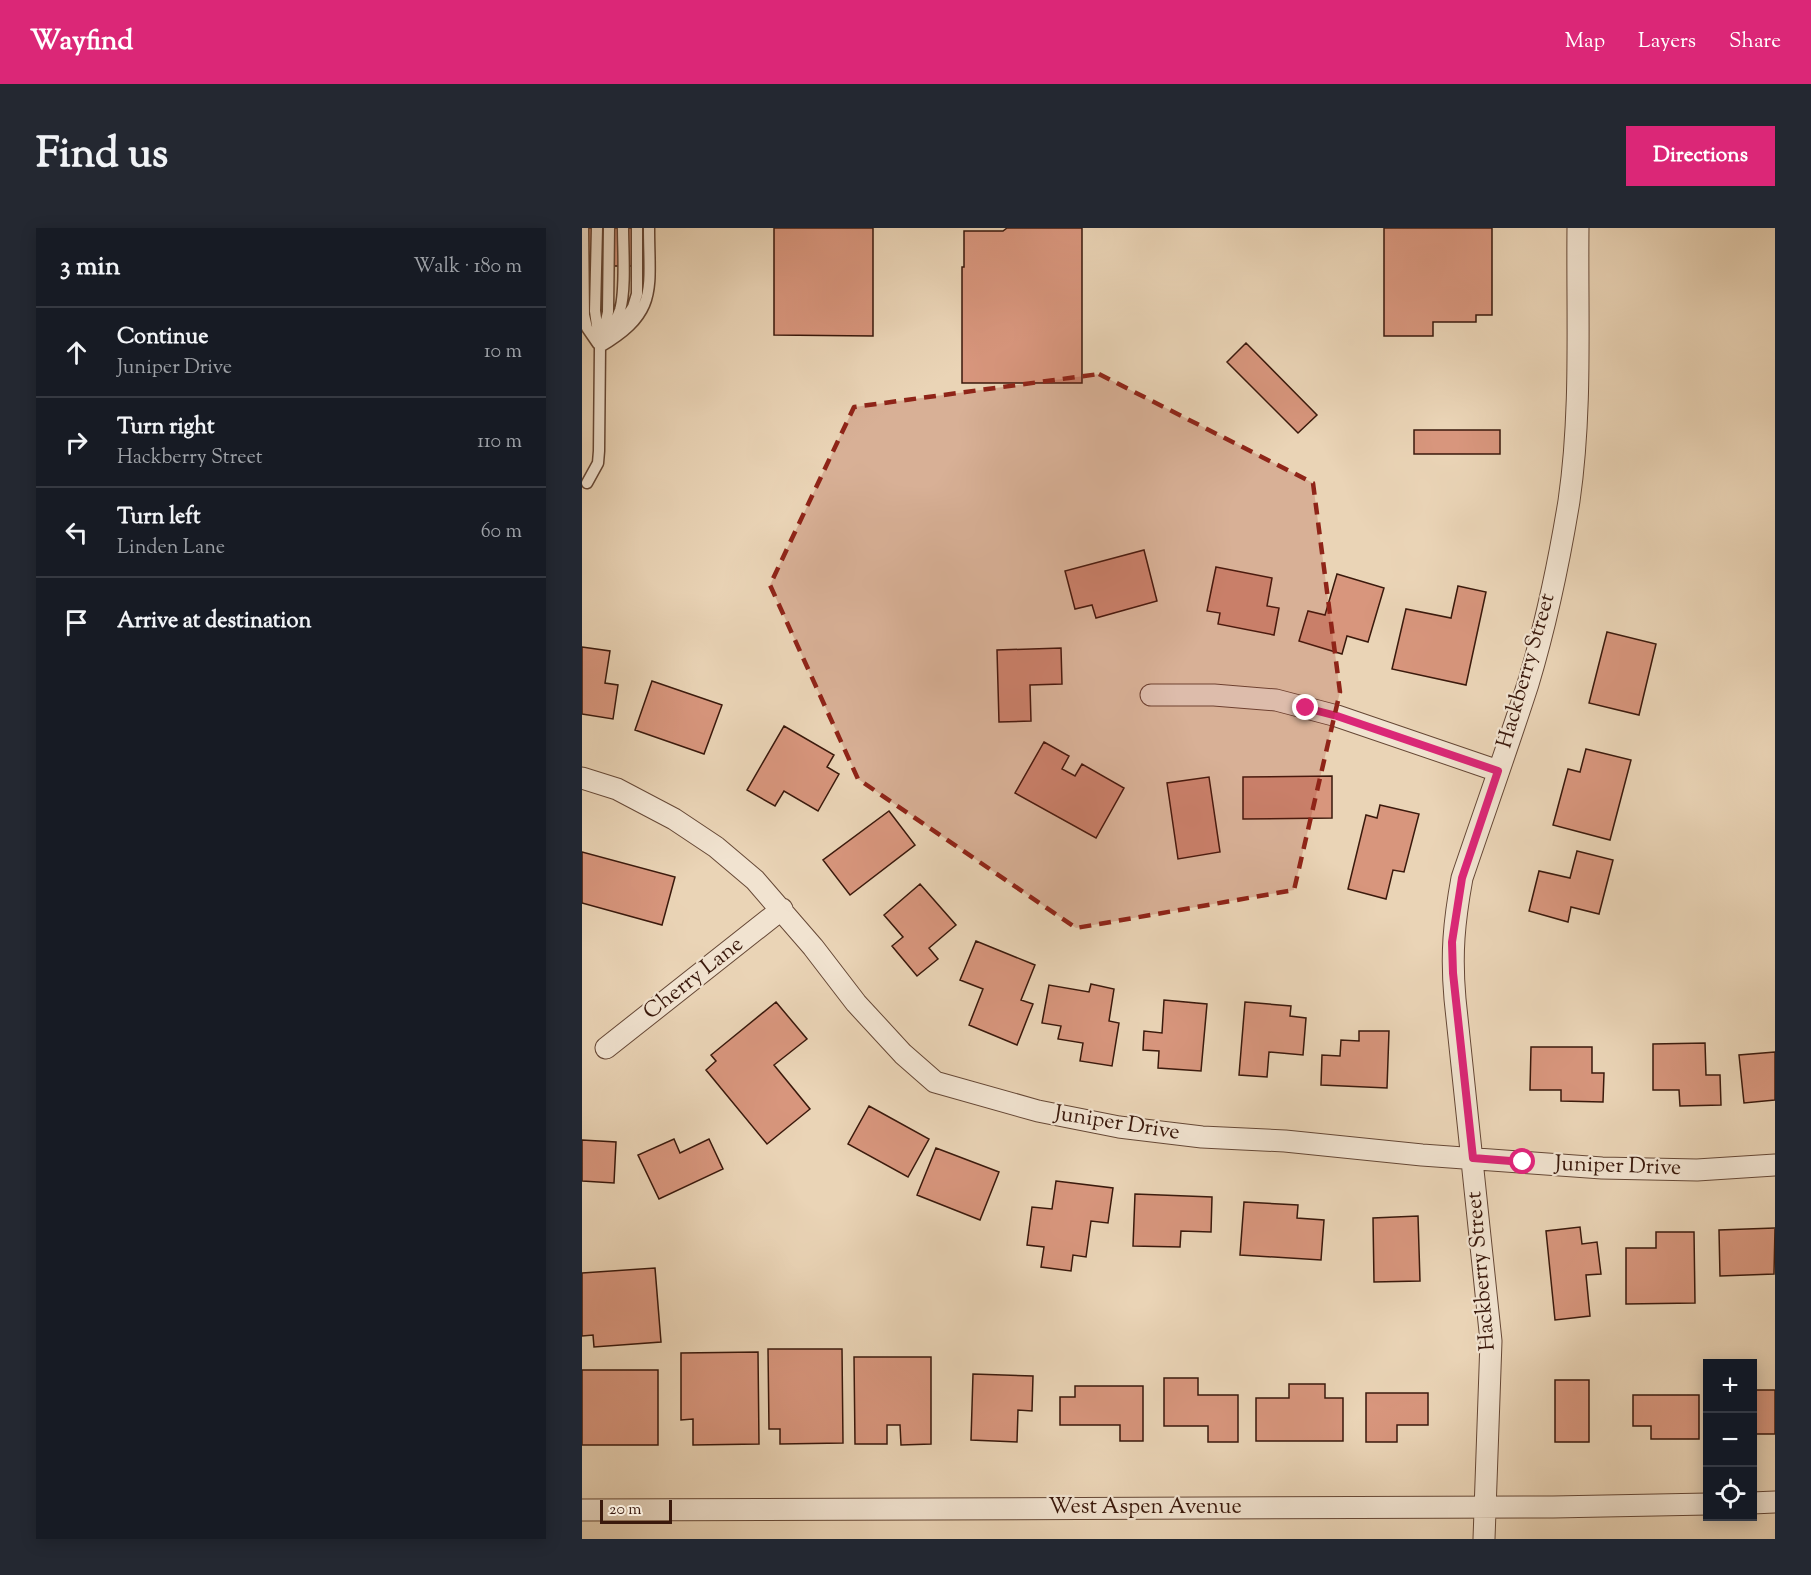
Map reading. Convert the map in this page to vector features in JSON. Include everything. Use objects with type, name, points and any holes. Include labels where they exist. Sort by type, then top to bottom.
[{"type":"street","name":"Hackberry Street","points":[[1484,1539],[1491,1341],[1455,999],[1452,942],[1462,878],[1528,684],[1539,643],[1551,596],[1569,501],[1577,405],[1578,228]]},
{"type":"street","points":[[1151,695],[1214,695],[1276,700],[1337,716],[1498,771]]},
{"type":"street","name":"Juniper Drive","points":[[582,778],[617,789],[674,819],[724,853],[755,880],[782,909],[856,1003],[903,1054],[934,1082],[1038,1111],[1119,1127],[1202,1137],[1285,1141],[1602,1168],[1697,1170],[1775,1165]]},
{"type":"street","name":"Cherry Lane","points":[[606,1048],[782,909]]},
{"type":"street","points":[[1757,1503],[1775,1502]]},
{"type":"street","name":"West Aspen Avenue","points":[[582,1510],[1703,1504]]},
{"type":"lane","points":[[583,228],[584,315],[592,338],[600,347]]},
{"type":"lane","points":[[587,483],[598,464],[599,451],[600,347],[595,311],[597,228]]},
{"type":"lane","points":[[600,347],[608,312],[609,228]]},
{"type":"lane","points":[[600,347],[620,309],[623,228]]},
{"type":"lane","points":[[600,347],[616,332],[633,308],[637,294],[637,228]]},
{"type":"lane","points":[[600,347],[633,324],[643,310],[649,295],[649,228]]},
{"type":"highlighted area","points":[[1099,374],[1313,483],[1340,692],[1294,890],[1076,928],[858,779],[770,585],[854,407]]},
{"type":"building","points":[[582,228],[646,228],[646,266],[582,266]]},
{"type":"building","points":[[774,228],[873,228],[873,336],[774,335]]},
{"type":"building","points":[[1007,228],[1082,228],[1082,383],[962,383],[964,231],[1003,231]]},
{"type":"building","points":[[1384,228],[1492,228],[1492,315],[1476,315],[1476,322],[1433,322],[1433,336],[1384,336]]},
{"type":"building","points":[[1246,343],[1317,415],[1298,433],[1227,362]]},
{"type":"building","points":[[1414,430],[1500,430],[1500,454],[1414,454]]},
{"type":"building","points":[[1144,550],[1157,601],[1096,618],[1092,605],[1075,609],[1065,571]]},
{"type":"building","points":[[1216,567],[1272,578],[1267,606],[1279,608],[1274,635],[1218,624],[1220,613],[1207,611]]},
{"type":"building","points":[[1337,574],[1384,588],[1368,642],[1347,636],[1342,654],[1299,641],[1308,611],[1325,615]]},
{"type":"building","points":[[1458,586],[1486,592],[1466,685],[1392,669],[1406,609],[1451,618]]},
{"type":"building","points":[[1607,632],[1656,644],[1639,715],[1589,703]]},
{"type":"building","points":[[582,647],[610,651],[605,683],[618,685],[613,719],[582,714]]},
{"type":"building","points":[[1061,648],[1062,684],[1030,685],[1031,721],[999,722],[997,650]]},
{"type":"building","points":[[652,681],[722,705],[704,754],[635,730]]},
{"type":"building","points":[[784,726],[834,755],[827,767],[839,774],[818,811],[784,791],[775,806],[747,790]]},
{"type":"building","points":[[1044,742],[1069,756],[1062,769],[1075,776],[1082,764],[1124,788],[1096,838],[1015,793]]},
{"type":"building","points":[[1586,749],[1631,760],[1610,840],[1553,825],[1568,769],[1580,772]]},
{"type":"building","points":[[1332,776],[1332,818],[1243,819],[1243,777]]},
{"type":"building","points":[[1209,777],[1220,852],[1178,859],[1167,783]]},
{"type":"building","points":[[1380,805],[1419,814],[1404,872],[1393,870],[1386,899],[1348,889],[1366,815],[1377,818]]},
{"type":"building","points":[[889,811],[915,845],[850,895],[823,860]]},
{"type":"building","points":[[1577,851],[1613,860],[1599,914],[1571,907],[1568,922],[1529,911],[1539,871],[1570,878]]},
{"type":"building","points":[[582,852],[675,877],[662,925],[582,903]]},
{"type":"building","points":[[920,884],[956,925],[929,948],[938,959],[917,976],[892,946],[903,937],[884,915]]},
{"type":"building","points":[[976,941],[1035,965],[1021,1000],[1033,1004],[1017,1045],[969,1025],[983,989],[960,980]]},
{"type":"building","points":[[1091,984],[1114,989],[1109,1021],[1119,1023],[1112,1066],[1080,1061],[1083,1043],[1058,1039],[1061,1026],[1042,1023],[1049,985],[1089,992]]},
{"type":"building","points":[[1164,1000],[1207,1004],[1201,1071],[1158,1068],[1159,1051],[1143,1050],[1144,1031],[1162,1033]]},
{"type":"building","points":[[776,1002],[807,1039],[774,1065],[810,1109],[767,1144],[706,1070],[716,1061],[711,1055]]},
{"type":"building","points":[[1245,1002],[1291,1006],[1290,1016],[1306,1018],[1303,1055],[1269,1052],[1267,1077],[1239,1075]]},
{"type":"building","points":[[1359,1031],[1389,1031],[1387,1088],[1321,1085],[1322,1055],[1340,1056],[1341,1040],[1359,1041]]},
{"type":"building","points":[[1705,1043],[1706,1075],[1720,1075],[1721,1105],[1680,1106],[1679,1090],[1653,1090],[1653,1044]]},
{"type":"building","points":[[1531,1047],[1592,1047],[1592,1073],[1604,1073],[1603,1102],[1561,1101],[1561,1090],[1530,1090]]},
{"type":"building","points":[[1775,1052],[1775,1100],[1744,1103],[1739,1055]]},
{"type":"building","points":[[869,1106],[929,1139],[908,1177],[848,1144]]},
{"type":"building","points":[[674,1139],[680,1153],[709,1139],[723,1169],[659,1199],[638,1155]]},
{"type":"building","points":[[582,1140],[616,1142],[614,1183],[582,1181]]},
{"type":"building","points":[[936,1148],[999,1172],[980,1220],[917,1195]]},
{"type":"building","points":[[1056,1181],[1113,1188],[1108,1223],[1091,1221],[1086,1257],[1073,1255],[1071,1271],[1041,1267],[1044,1247],[1027,1245],[1032,1207],[1052,1209]]},
{"type":"building","points":[[1135,1194],[1212,1197],[1211,1232],[1181,1231],[1180,1247],[1133,1246]]},
{"type":"building","points":[[1244,1202],[1298,1205],[1297,1218],[1324,1220],[1321,1260],[1240,1255]]},
{"type":"building","points":[[1418,1216],[1420,1281],[1374,1282],[1373,1218]]},
{"type":"building","points":[[1580,1227],[1582,1244],[1597,1242],[1601,1274],[1586,1275],[1590,1316],[1555,1320],[1546,1231]]},
{"type":"building","points":[[1775,1228],[1774,1274],[1720,1276],[1719,1230]]},
{"type":"building","points":[[1656,1232],[1694,1232],[1695,1303],[1626,1304],[1626,1248],[1656,1248]]},
{"type":"building","points":[[655,1268],[661,1342],[594,1347],[593,1335],[582,1336],[582,1273]]},
{"type":"building","points":[[768,1349],[842,1349],[843,1443],[780,1444],[780,1429],[769,1429]]},
{"type":"building","points":[[758,1352],[759,1444],[693,1445],[693,1419],[681,1420],[681,1353]]},
{"type":"building","points":[[854,1357],[931,1357],[931,1444],[901,1445],[900,1425],[887,1425],[887,1444],[855,1444]]},
{"type":"building","points":[[582,1370],[658,1370],[658,1445],[582,1445]]},
{"type":"building","points":[[973,1374],[1033,1376],[1032,1411],[1018,1410],[1017,1442],[971,1440]]},
{"type":"building","points":[[1164,1378],[1198,1378],[1198,1395],[1238,1395],[1238,1442],[1208,1442],[1208,1426],[1164,1426]]},
{"type":"building","points":[[1555,1380],[1589,1380],[1589,1442],[1555,1442]]},
{"type":"building","points":[[1289,1384],[1325,1384],[1325,1398],[1343,1398],[1343,1441],[1256,1441],[1256,1398],[1289,1398]]},
{"type":"building","points":[[1075,1386],[1143,1386],[1143,1441],[1120,1441],[1120,1425],[1060,1425],[1060,1397],[1075,1397]]},
{"type":"building","points":[[1757,1390],[1775,1390],[1775,1434],[1757,1434]]},
{"type":"building","points":[[1366,1393],[1428,1393],[1428,1425],[1397,1425],[1397,1442],[1366,1442]]},
{"type":"building","points":[[1633,1395],[1699,1395],[1699,1439],[1651,1439],[1651,1426],[1633,1426]]},
{"type":"route","points":[[1306,708],[1337,716],[1498,771],[1462,878],[1452,942],[1453,973],[1473,1158],[1523,1162]]}]
